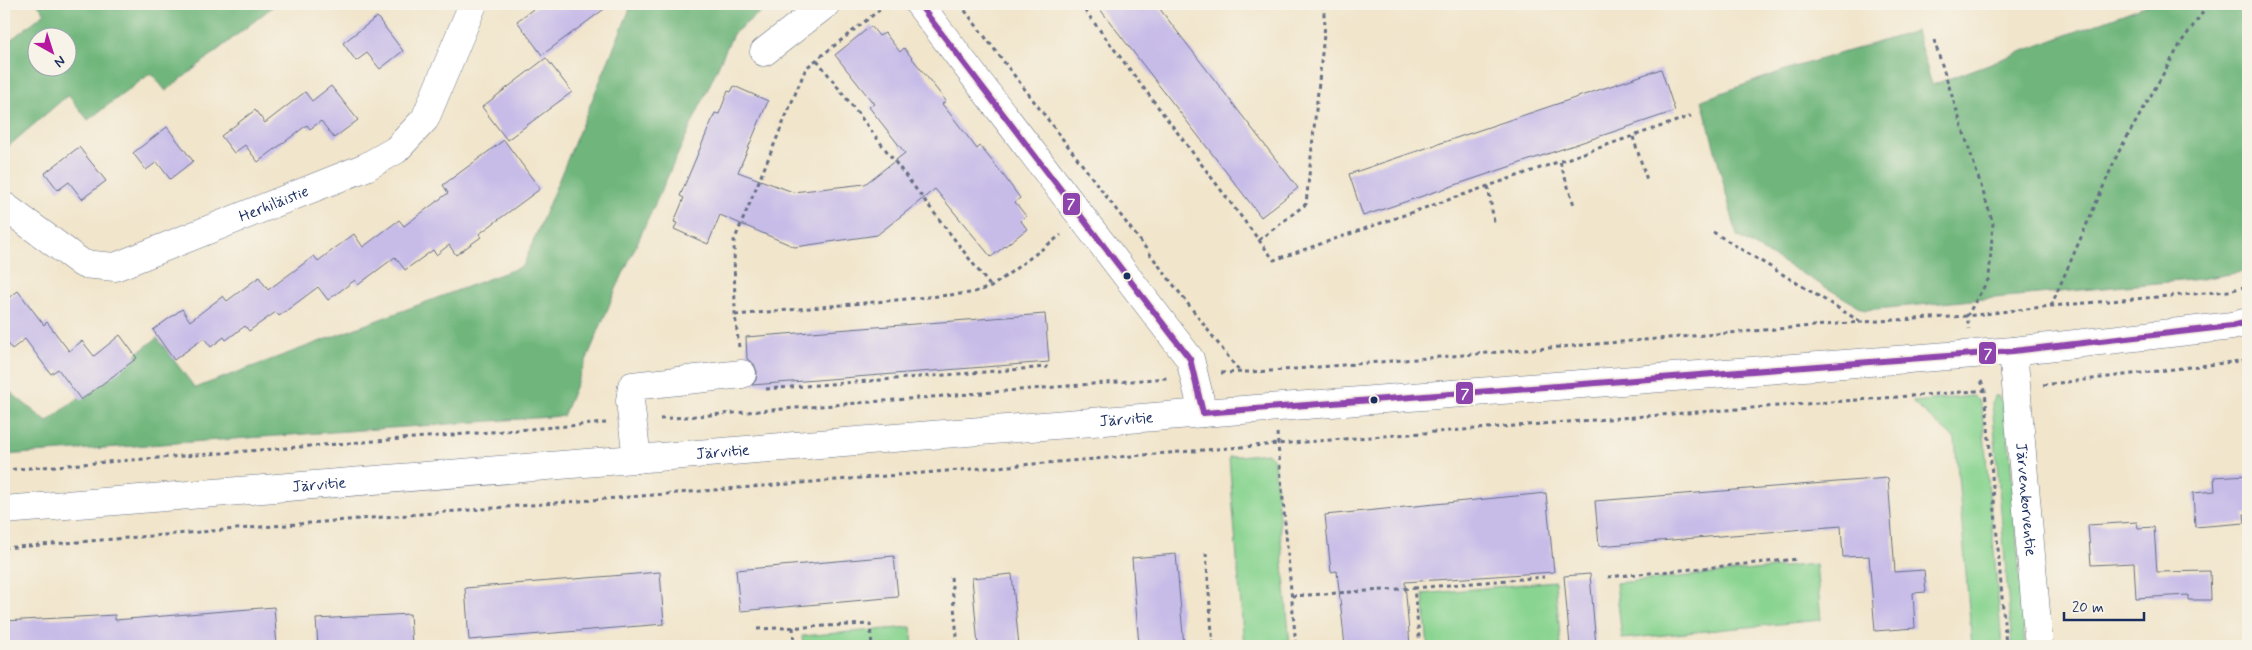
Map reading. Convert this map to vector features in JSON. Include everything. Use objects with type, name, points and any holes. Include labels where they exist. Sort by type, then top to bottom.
[{"type":"street","name":"Herhiläistie","points":[[4,206],[83,264],[115,267],[366,167],[396,150],[424,119],[473,4]]},
{"type":"street","points":[[764,52],[826,4]]},
{"type":"street","points":[[919,4],[1190,359],[1203,413]]},
{"type":"street","name":"Järvitie","points":[[4,510],[1203,413],[2014,351],[2232,326],[2248,322]]},
{"type":"street","name":"Järvenkorventie","points":[[2014,351],[2039,646]]},
{"type":"street","points":[[637,458],[630,401],[632,386],[742,374]]},
{"type":"path","points":[[887,4],[806,68],[734,241],[736,315],[743,390],[1048,368]]},
{"type":"path","points":[[960,4],[1239,372]]},
{"type":"path","points":[[1080,4],[1274,260],[1692,116]]},
{"type":"path","points":[[1259,240],[1306,204],[1325,24],[1323,4]]},
{"type":"path","points":[[2051,306],[2118,153],[2182,41],[2209,4]]},
{"type":"path","points":[[1934,40],[1993,223],[1989,278],[1967,316]]},
{"type":"path","points":[[817,60],[991,287]]},
{"type":"path","points":[[1633,136],[1647,180]]},
{"type":"path","points":[[1560,162],[1574,205]]},
{"type":"path","points":[[1488,186],[1494,222]]},
{"type":"path","points":[[736,315],[971,293],[991,287],[1082,219]]},
{"type":"path","points":[[1713,232],[1861,322]]},
{"type":"path","points":[[4,470],[1271,371],[1861,322],[1967,316],[2051,306],[2228,291],[2248,286]]},
{"type":"path","points":[[4,548],[1278,444],[2017,389],[2248,360]]},
{"type":"path","points":[[1271,371],[1296,646]]},
{"type":"path","points":[[1984,390],[2006,646]]},
{"type":"path","points":[[1206,553],[1213,646]]},
{"type":"path","points":[[1608,577],[1798,559]]},
{"type":"path","points":[[951,577],[958,646]]},
{"type":"path","points":[[1292,596],[1544,577]]},
{"type":"path","points":[[1414,588],[1420,646]]},
{"type":"path","points":[[757,629],[870,624],[872,646]]},
{"type":"path","points":[[792,627],[794,646]]},
{"type":"path","points":[[627,646],[665,642]]},
{"type":"green space","points":[[37,4],[276,4],[166,91],[151,73],[88,120],[68,95],[4,150],[4,45],[45,13]]},
{"type":"green space","points":[[632,4],[770,4],[733,34],[616,289],[563,416],[4,455],[4,387],[47,422],[157,338],[195,388],[523,266]]},
{"type":"green space","points":[[2150,4],[2248,4],[2248,271],[2201,279],[1865,310],[1737,236],[1702,100],[1791,68],[1916,31],[1932,85]]},
{"type":"green space","points":[[1973,396],[1979,400],[1982,409],[2002,646],[1972,646],[1955,439],[1912,402]]},
{"type":"green space","points":[[1995,396],[1998,396],[2003,404],[2010,452],[2025,646],[2012,646],[1992,402]]},
{"type":"green space","points":[[1268,453],[1274,459],[1290,646],[1244,646],[1229,457]]},
{"type":"green space","points":[[1816,564],[1821,620],[1622,639],[1616,583]]},
{"type":"green space","points":[[1555,581],[1561,646],[1428,646],[1423,594]]},
{"type":"green space","points":[[911,627],[913,646],[803,646],[802,636]]},
{"type":"building","points":[[540,4],[611,4],[542,55],[517,21]]},
{"type":"building","points":[[1096,4],[1156,4],[1298,188],[1261,217]]},
{"type":"building","points":[[377,17],[403,51],[380,69],[367,53],[356,61],[343,43]]},
{"type":"building","points":[[871,26],[879,36],[885,33],[900,52],[904,48],[946,101],[942,104],[977,149],[980,146],[1001,172],[1020,198],[1015,202],[1026,216],[1021,221],[1027,229],[991,257],[935,189],[877,235],[795,247],[720,215],[708,244],[674,229],[677,223],[674,222],[684,198],[680,196],[715,113],[719,114],[728,91],[731,92],[734,86],[768,101],[738,172],[793,192],[865,184],[905,153],[869,107],[874,104],[835,55]]},
{"type":"building","points":[[546,58],[572,92],[507,140],[482,107]]},
{"type":"building","points":[[1661,69],[1675,111],[1363,216],[1349,174]]},
{"type":"building","points":[[331,86],[358,120],[334,138],[321,121],[310,129],[307,125],[258,162],[245,145],[234,153],[221,136],[255,110],[265,123],[305,92],[312,101]]},
{"type":"building","points":[[167,127],[193,161],[170,179],[157,162],[146,170],[133,153]]},
{"type":"building","points":[[504,140],[540,189],[479,234],[481,237],[456,255],[449,245],[436,255],[433,250],[405,270],[395,257],[358,285],[355,280],[328,300],[318,287],[279,316],[276,312],[249,331],[245,326],[226,340],[224,337],[211,347],[204,338],[174,360],[153,330],[182,309],[190,321],[223,296],[227,301],[259,277],[268,290],[314,256],[318,261],[354,234],[363,247],[399,220],[404,226],[448,193],[443,185]]},
{"type":"building","points":[[79,147],[106,181],[82,199],[69,182],[58,190],[45,173]]},
{"type":"building","points":[[18,291],[44,325],[47,322],[69,351],[82,341],[94,356],[120,335],[137,358],[81,400],[58,369],[51,374],[25,339],[12,349],[4,338],[4,301]]},
{"type":"building","points":[[1045,314],[1049,362],[752,385],[756,380],[757,372],[754,364],[747,359],[746,337]]},
{"type":"building","points":[[2248,475],[2248,514],[2244,514],[2245,523],[2195,527],[2193,493],[2215,491],[2214,477]]},
{"type":"building","points":[[1888,478],[1895,572],[1924,570],[1926,592],[1913,593],[1915,628],[1875,631],[1869,556],[1843,557],[1841,526],[1599,546],[1595,501]]},
{"type":"building","points":[[1546,493],[1554,572],[1405,582],[1410,646],[1345,646],[1337,571],[1331,572],[1325,515]]},
{"type":"building","points":[[2137,522],[2138,528],[2154,527],[2157,572],[2210,571],[2211,600],[2188,600],[2188,595],[2136,598],[2134,563],[2091,565],[2088,525]]},
{"type":"building","points":[[1176,554],[1184,646],[1139,646],[1132,558]]},
{"type":"building","points":[[894,556],[898,597],[740,611],[736,570]]},
{"type":"building","points":[[660,572],[664,624],[469,640],[465,588]]},
{"type":"building","points":[[1012,574],[1019,646],[978,646],[972,578]]},
{"type":"building","points":[[1590,574],[1596,646],[1570,646],[1564,576]]},
{"type":"building","points":[[274,607],[277,646],[4,646],[4,621],[115,615],[115,620]]},
{"type":"building","points":[[410,614],[412,646],[318,646],[316,619]]},
{"type":"transit line","name":"7","points":[[919,4],[1190,359],[1203,413]]},
{"type":"transit line","name":"7","points":[[1203,413],[2013,351],[2232,326],[2248,322]]}]
